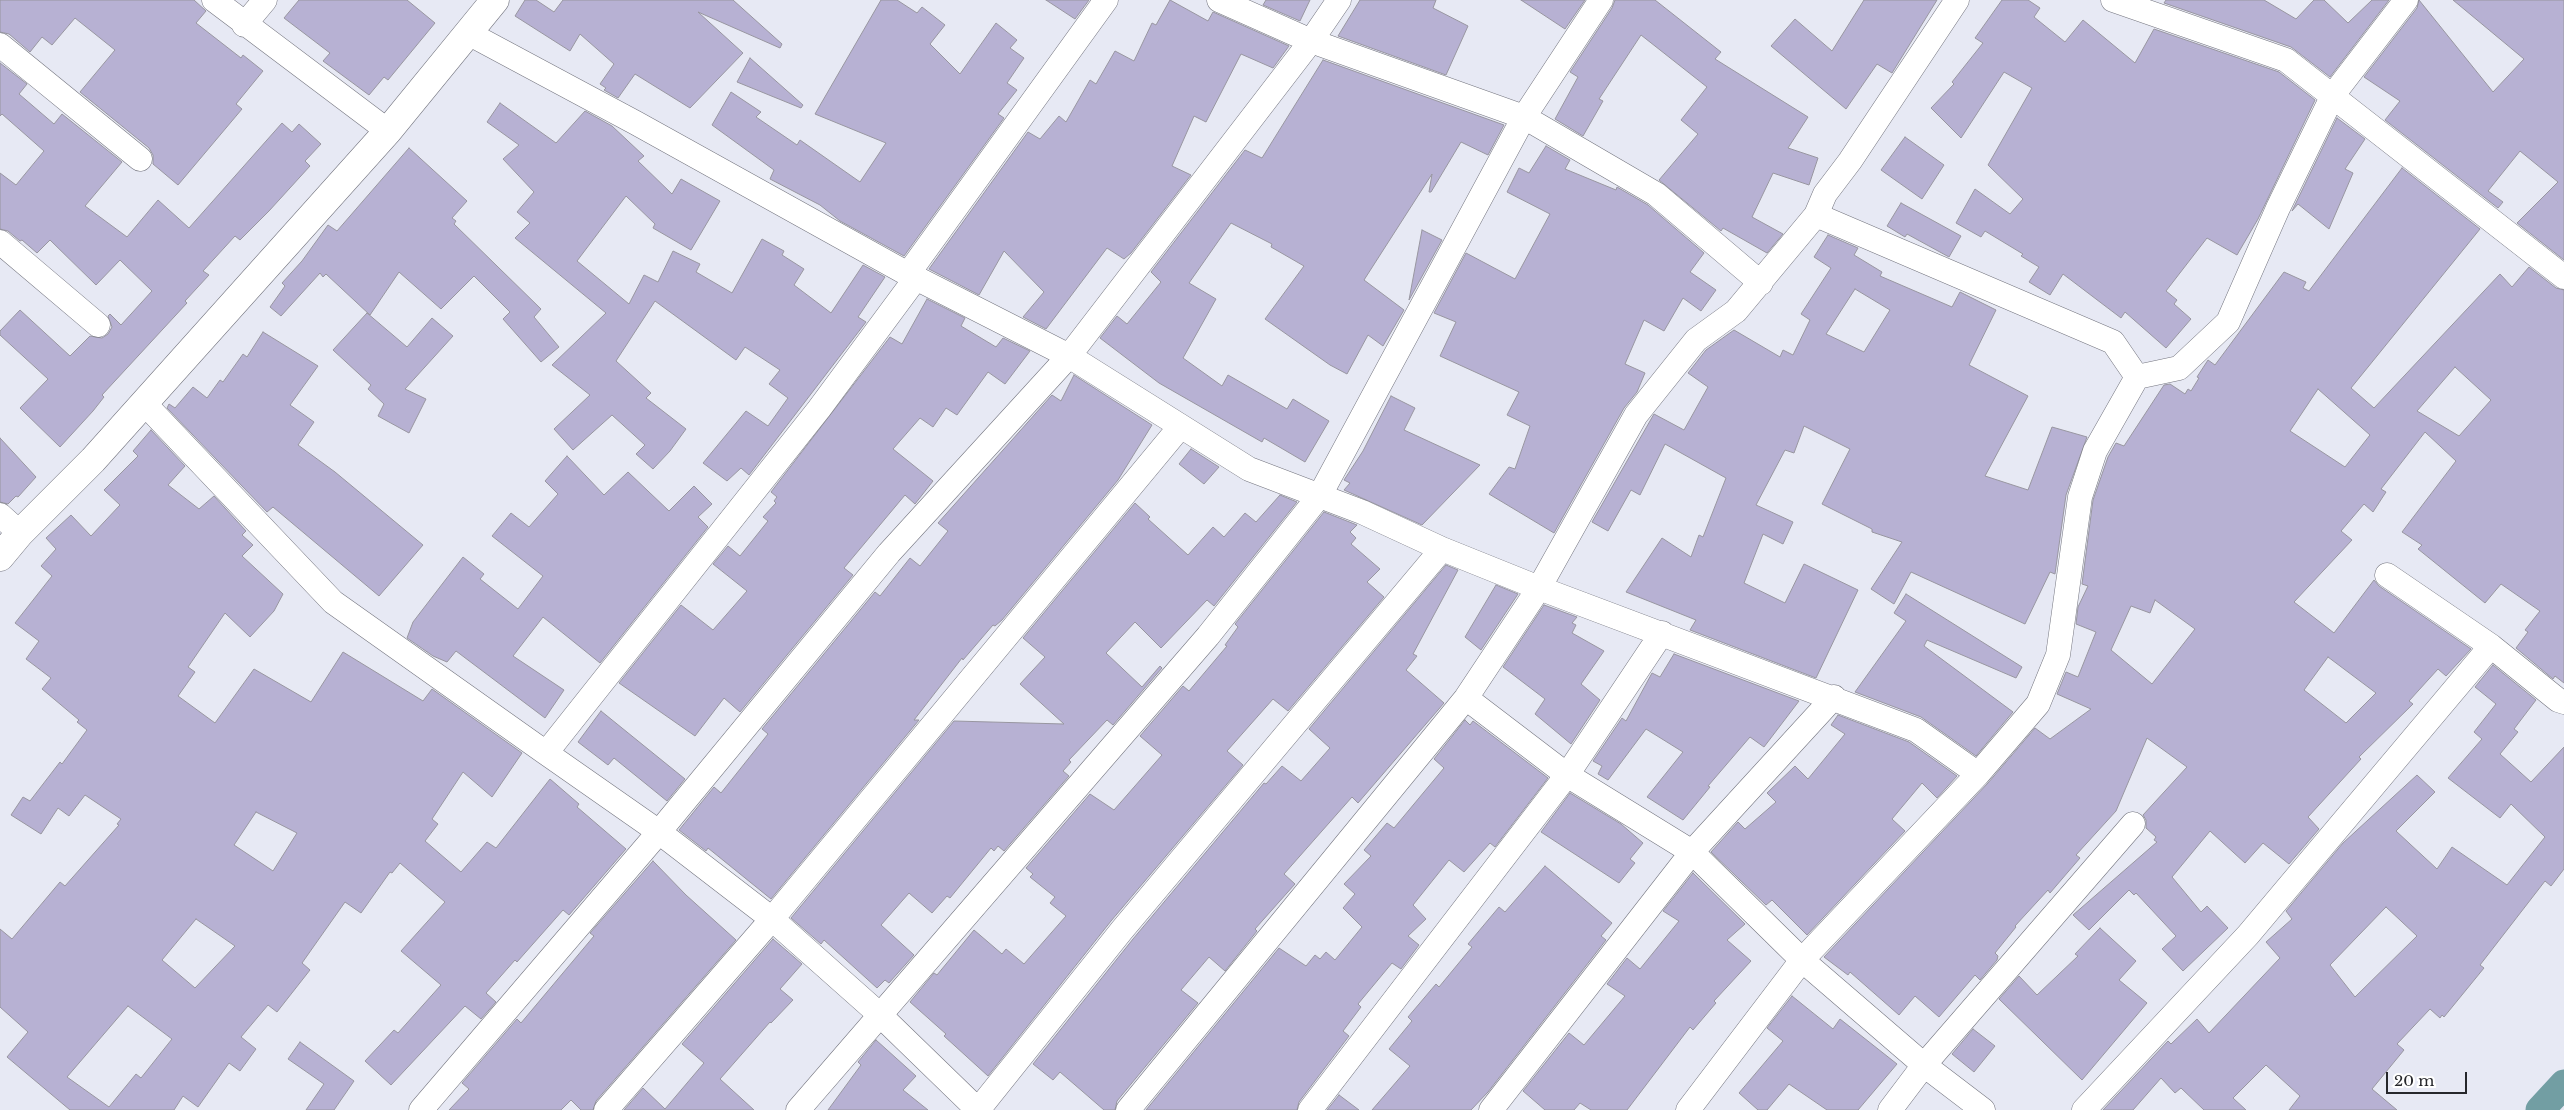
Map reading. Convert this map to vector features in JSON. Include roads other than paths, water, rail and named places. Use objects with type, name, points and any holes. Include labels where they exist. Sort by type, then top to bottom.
[{"type":"main road","points":[[0,557],[20,533],[93,460],[388,131],[495,0]]},
{"type":"street","points":[[214,0],[244,25],[388,131]]},
{"type":"street","points":[[244,25],[265,0]]},
{"type":"street","points":[[546,752],[819,409],[1106,0]]},
{"type":"street","points":[[1219,0],[1311,41],[1524,117],[1656,194],[1761,283]]},
{"type":"street","points":[[421,1110],[659,832],[889,554],[1069,356],[1311,41],[1339,0]]},
{"type":"street","points":[[798,1110],[879,1014],[1208,636],[1320,496],[1524,117],[1601,0]]},
{"type":"street","points":[[1128,1110],[1466,698],[1539,588],[1636,415],[1696,340],[1736,311],[1816,215],[1825,194],[1850,161],[1957,0]]},
{"type":"street","points":[[2113,0],[2286,60],[2564,277]]},
{"type":"street","points":[[1688,1110],[1802,960],[1978,774],[2038,704],[2058,655],[2080,497],[2094,452],[2137,377],[2179,368],[2228,322],[2278,208],[2332,95],[2406,0]]},
{"type":"street","points":[[468,33],[636,123],[912,276],[1069,356],[1180,427],[1249,468],[1539,588],[1834,697],[1916,730],[1978,774]]},
{"type":"street","points":[[0,45],[140,159]]},
{"type":"street","points":[[1816,215],[2113,342],[2137,377]]},
{"type":"street","points":[[0,242],[98,325]]},
{"type":"street","points":[[144,404],[333,602],[659,832],[772,919],[879,1014],[978,1110],[1122,930],[1442,549]]},
{"type":"street","points":[[606,1110],[772,919],[1180,427]]},
{"type":"street","points":[[0,514],[20,533]]},
{"type":"street","points":[[2387,575],[2491,646],[2558,700],[2564,702]]},
{"type":"street","points":[[1310,1110],[1567,774],[1662,633]]},
{"type":"street","points":[[2084,1110],[2248,935],[2491,646]]},
{"type":"street","points":[[1491,1110],[1692,852],[1834,697]]},
{"type":"street","points":[[1466,698],[1567,774],[1692,852],[1802,960],[1924,1065],[1983,1110]]},
{"type":"street","points":[[1890,1110],[1924,1065],[2133,824]]},
{"type":"waterway","points":[[2540,1110],[2564,1084]]}]
